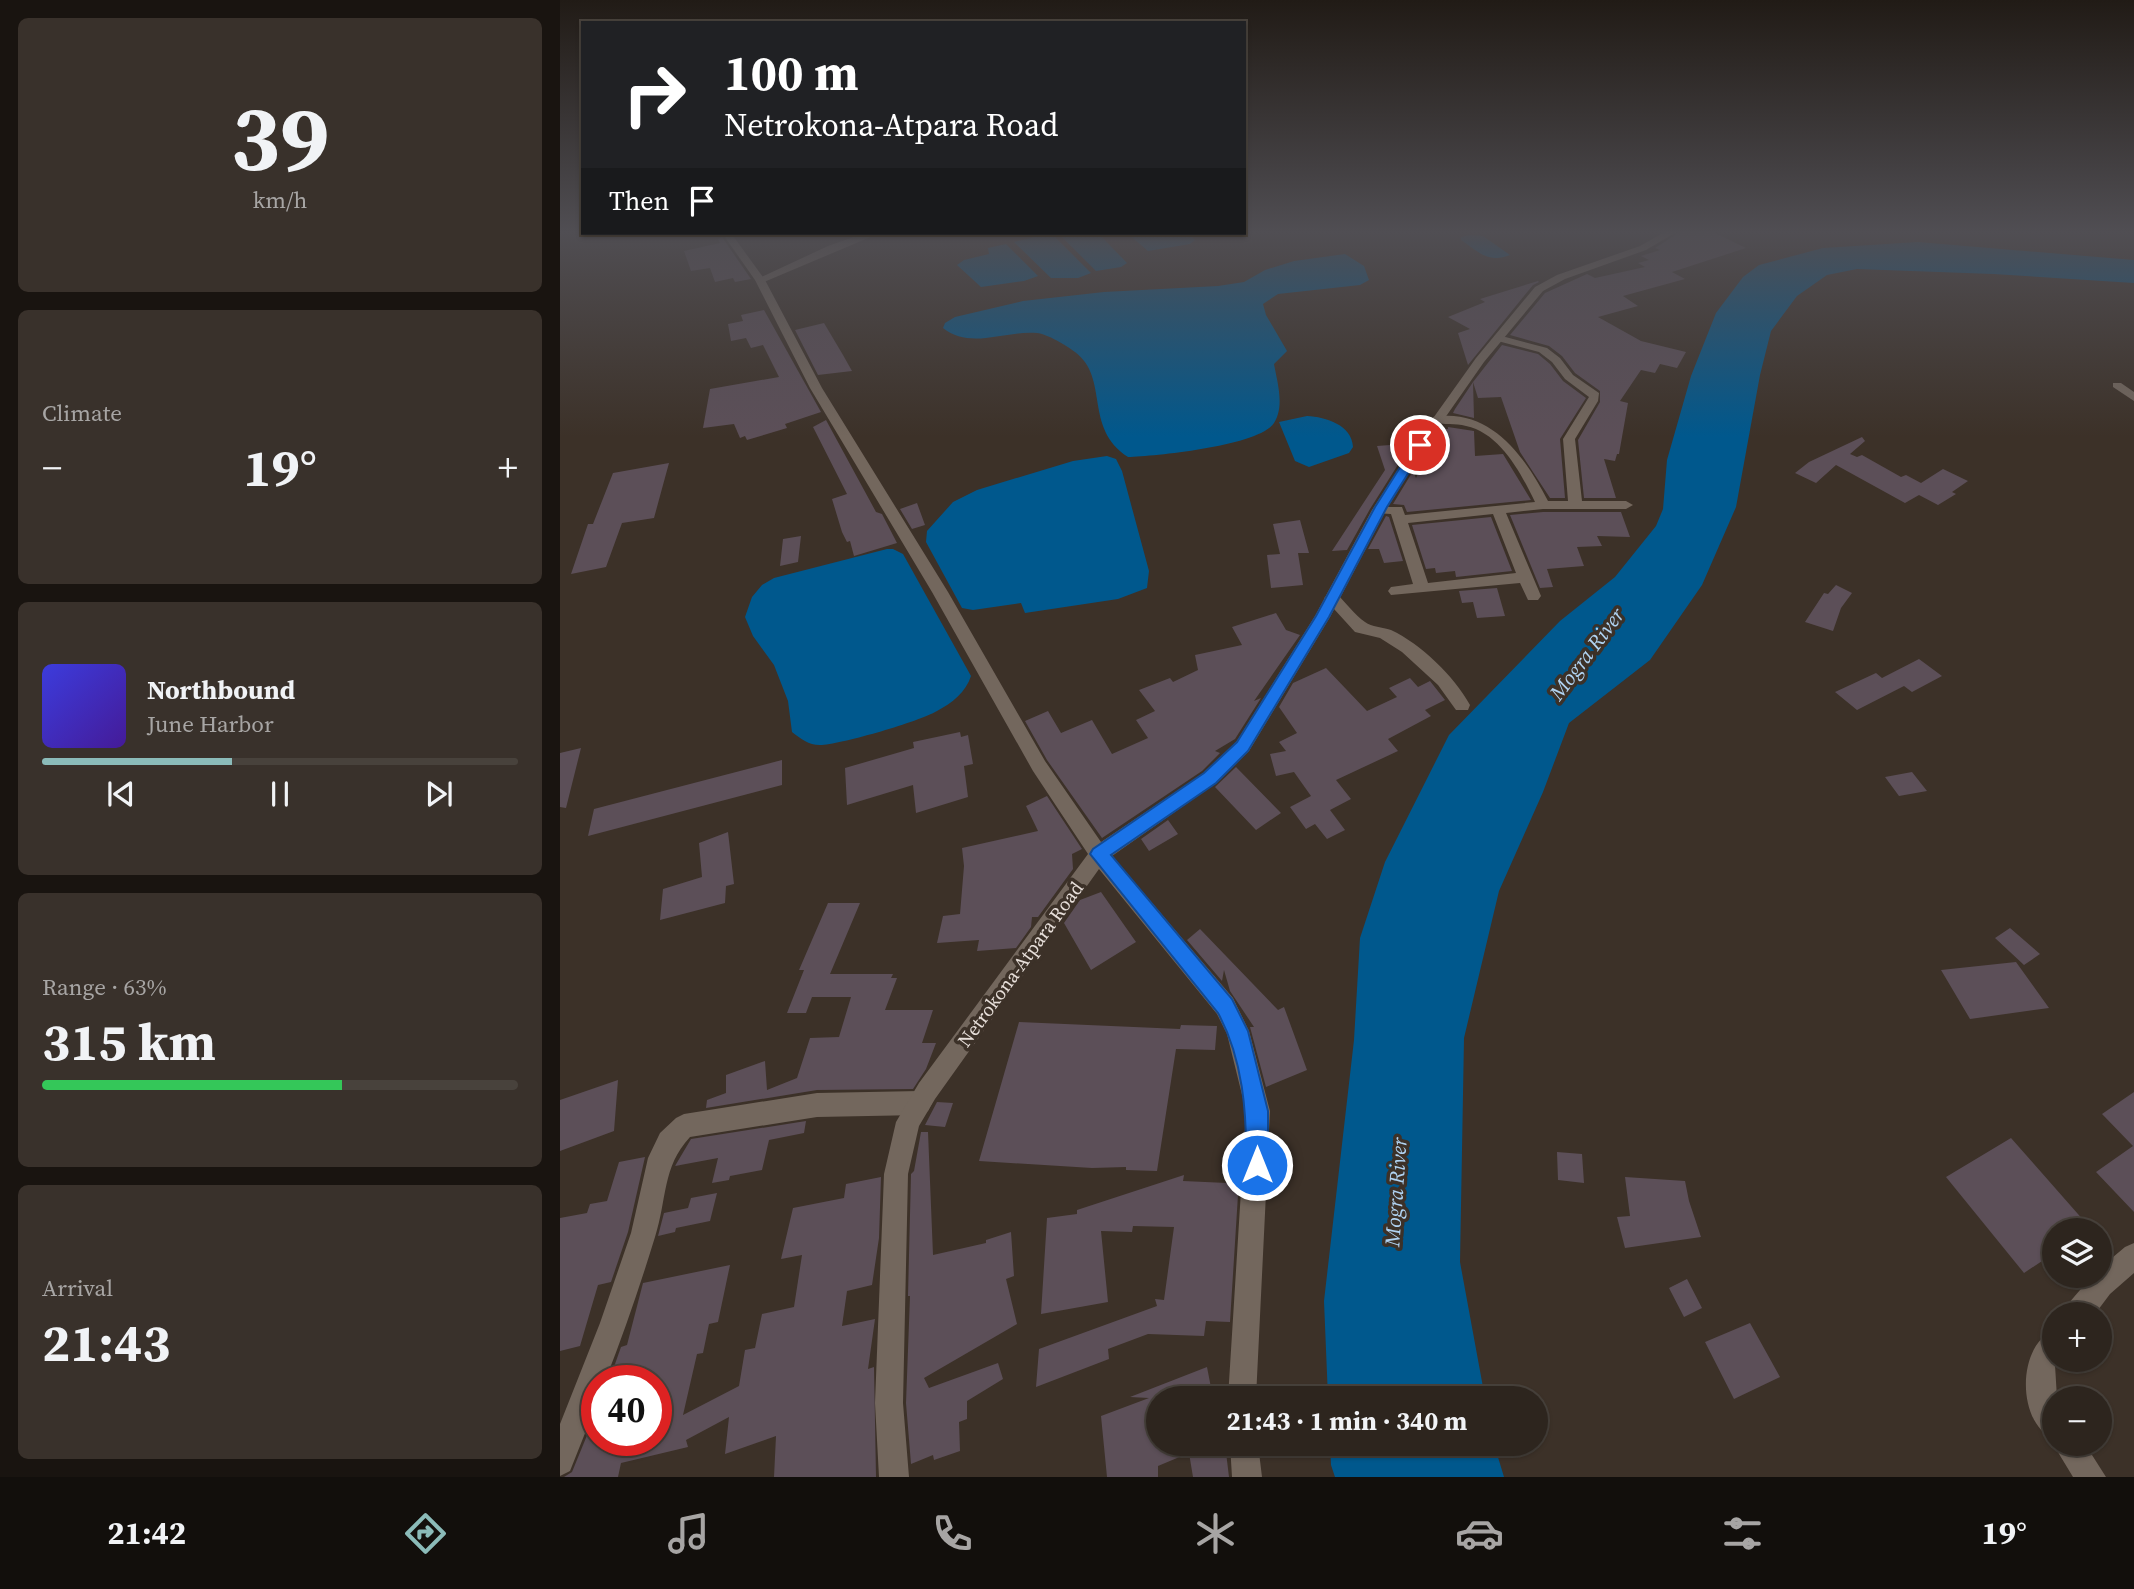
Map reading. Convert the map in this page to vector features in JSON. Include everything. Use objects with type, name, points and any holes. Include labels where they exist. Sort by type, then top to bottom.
[{"type":"street","points":[[770,299],[817,388],[940,592],[1039,766],[1099,854],[1225,1006],[1238,1031],[1258,1111],[1243,1386]]},
{"type":"street","name":"Netrokona-Atpara Road","points":[[894,1477],[889,1403],[896,1174],[908,1122],[1099,854],[1210,778],[1242,746],[1332,598],[1379,510],[1437,420],[1531,299]]},
{"type":"street","points":[[1498,338],[1543,350],[1556,360],[1569,377],[1595,396],[1570,437],[1569,450],[1577,495],[1574,505]]},
{"type":"street","points":[[2117,385],[2134,397]]},
{"type":"street","points":[[1437,420],[1473,424],[1496,438],[1520,464],[1543,505]]},
{"type":"street","points":[[1400,520],[1543,505],[1626,505]]},
{"type":"street","points":[[1379,510],[1397,510],[1422,588]]},
{"type":"street","points":[[1498,510],[1533,596]]},
{"type":"street","points":[[1396,591],[1526,577]]},
{"type":"street","points":[[1332,598],[1362,628],[1385,634],[1408,648],[1444,681],[1462,705]]},
{"type":"street","points":[[560,1461],[614,1323],[644,1233],[660,1158],[669,1142],[684,1126],[817,1105],[920,1103]]},
{"type":"street","points":[[2088,1302],[2101,1285],[2134,1256]]},
{"type":"street","points":[[2042,1361],[2042,1386]]},
{"type":"street","points":[[1245,1456],[1247,1477]]},
{"type":"street","points":[[2076,1456],[2091,1477]]},
{"type":"water","points":[[1271,299],[1263,304],[1266,315],[1287,351],[1274,364],[1280,401],[1274,423],[1265,431],[1229,444],[1128,457],[1114,445],[1106,432],[1092,375],[1071,349],[1037,333],[965,338],[943,328],[945,323],[955,317],[1023,301]]},
{"type":"water","name":"Mogra River","points":[[1727,299],[1795,299],[1771,331],[1760,375],[1736,507],[1702,585],[1650,660],[1569,723],[1543,792],[1499,891],[1464,1038],[1460,1262],[1483,1386],[1328,1386],[1324,1301],[1354,1040],[1360,938],[1385,862],[1449,735],[1560,621],[1615,577],[1656,526],[1663,509],[1667,460],[1691,376],[1716,313]]},
{"type":"water","points":[[1307,416],[1330,420],[1343,428],[1352,439],[1353,447],[1349,453],[1309,467],[1295,461],[1279,422]]},
{"type":"water","points":[[1107,456],[1116,459],[1122,471],[1149,571],[1147,588],[1118,599],[1025,613],[1021,603],[973,610],[962,608],[926,542],[927,531],[953,502],[977,490],[1073,461]]},
{"type":"water","points":[[887,549],[903,554],[971,676],[969,682],[948,704],[914,721],[847,740],[822,745],[810,743],[792,732],[788,701],[774,665],[753,636],[745,617],[752,597],[762,585],[774,578]]},
{"type":"water","points":[[1331,1456],[1498,1456],[1504,1477],[1335,1477]]},
{"type":"building","points":[[1480,299],[1522,299],[1468,365],[1458,333],[1470,329],[1448,317],[1485,302]]},
{"type":"building","points":[[1540,299],[1627,299],[1638,306],[1598,317],[1641,341],[1686,352],[1677,368],[1660,364],[1655,373],[1641,370],[1620,401],[1628,403],[1619,454],[1615,461],[1604,459],[1616,498],[1584,498],[1578,440],[1600,402],[1600,391],[1575,373],[1562,356],[1549,346],[1510,335]]},
{"type":"building","points":[[764,310],[821,412],[785,424],[787,428],[747,440],[745,436],[740,438],[734,424],[703,428],[710,389],[779,377],[763,345],[751,348],[746,338],[731,341],[728,324],[743,321],[741,315]]},
{"type":"building","points":[[824,323],[852,371],[818,375],[795,330]]},
{"type":"building","points":[[1502,345],[1538,354],[1563,381],[1586,398],[1560,439],[1565,498],[1550,498],[1520,452],[1501,397],[1478,398],[1473,382]]},
{"type":"building","points":[[1473,382],[1474,418],[1453,413],[1455,409]]},
{"type":"building","points":[[826,420],[876,512],[882,514],[897,543],[854,556],[850,541],[847,542],[842,532],[832,499],[847,494],[813,427]]},
{"type":"building","points":[[1448,427],[1474,431],[1475,456],[1503,454],[1531,500],[1407,512],[1404,505],[1393,504],[1413,471],[1416,478],[1434,438],[1441,437],[1440,429]]},
{"type":"building","points":[[1862,437],[1865,441],[1850,454],[1857,457],[1862,455],[1901,477],[1906,475],[1921,483],[1943,469],[1968,481],[1952,492],[1956,494],[1938,505],[1919,495],[1905,503],[1836,465],[1816,483],[1795,473],[1809,462]]},
{"type":"building","points":[[1403,444],[1406,452],[1347,550],[1332,551],[1385,470],[1377,446]]},
{"type":"building","points":[[669,463],[654,518],[622,523],[606,567],[571,574],[588,524],[593,524],[613,473]]},
{"type":"building","points":[[917,503],[925,525],[912,529],[900,509]]},
{"type":"building","points":[[1543,512],[1621,512],[1630,537],[1597,536],[1602,546],[1577,547],[1584,566],[1547,569],[1553,587],[1540,588],[1510,515]]},
{"type":"building","points":[[1386,516],[1389,517],[1403,561],[1384,563],[1379,549],[1368,549]]},
{"type":"building","points":[[1491,517],[1512,571],[1456,577],[1455,571],[1436,573],[1435,568],[1426,569],[1412,525]]},
{"type":"building","points":[[1300,520],[1309,553],[1298,553],[1303,585],[1271,588],[1267,555],[1280,554],[1273,524]]},
{"type":"building","points":[[801,536],[798,562],[780,566],[783,539]]},
{"type":"building","points":[[1836,585],[1852,593],[1841,608],[1833,631],[1805,622],[1824,593],[1828,594]]},
{"type":"building","points":[[1497,588],[1505,616],[1477,618],[1473,602],[1462,603],[1459,591]]},
{"type":"building","points":[[1276,613],[1286,630],[1300,635],[1254,701],[1261,698],[1235,739],[1215,751],[1220,753],[1202,771],[1102,838],[1047,760],[1025,721],[1048,711],[1061,733],[1092,720],[1112,754],[1148,738],[1136,720],[1155,711],[1139,690],[1170,678],[1173,682],[1198,670],[1195,655],[1242,645],[1232,627]]},
{"type":"building","points":[[1919,659],[1942,676],[1912,692],[1904,686],[1857,710],[1835,692],[1876,673],[1882,678]]},
{"type":"building","points":[[1326,668],[1367,711],[1397,697],[1389,688],[1410,678],[1418,687],[1430,681],[1445,700],[1425,710],[1431,716],[1388,739],[1398,751],[1336,780],[1351,799],[1330,810],[1345,830],[1327,839],[1315,824],[1306,829],[1290,807],[1311,796],[1294,772],[1276,776],[1270,754],[1286,751],[1279,742],[1297,733],[1279,707],[1293,683]]},
{"type":"building","points":[[960,732],[961,737],[968,735],[973,764],[964,766],[968,797],[916,813],[913,785],[847,805],[845,768],[914,748],[913,742]]},
{"type":"building","points":[[581,748],[566,808],[560,807],[560,753]]},
{"type":"building","points":[[782,760],[782,785],[588,836],[594,809]]},
{"type":"building","points":[[1236,767],[1281,813],[1256,830],[1215,787]]},
{"type":"building","points":[[1912,772],[1927,791],[1899,796],[1885,777]]},
{"type":"building","points":[[1047,796],[1082,849],[1072,854],[1073,869],[1038,917],[1032,917],[1031,927],[1016,948],[977,951],[979,940],[937,943],[943,916],[960,914],[964,866],[962,848],[1038,831],[1026,806]]},
{"type":"building","points":[[1168,820],[1178,834],[1149,851],[1141,839]]},
{"type":"building","points":[[728,832],[734,884],[726,886],[725,903],[660,920],[663,889],[702,877],[699,843]]},
{"type":"building","points":[[1101,892],[1136,942],[1091,970],[1064,923],[1080,900]]},
{"type":"building","points":[[828,903],[860,903],[830,974],[893,974],[891,978],[897,978],[885,1010],[933,1010],[922,1043],[936,1043],[926,1069],[913,1089],[817,1090],[706,1108],[707,1100],[726,1093],[726,1075],[765,1061],[767,1090],[797,1078],[810,1038],[839,1037],[851,997],[812,997],[806,1013],[787,1013],[804,970],[799,970]]},
{"type":"building","points":[[2010,928],[2040,954],[2024,965],[1995,938]]},
{"type":"building","points":[[1200,929],[1278,1010],[1284,1007],[1307,1070],[1266,1087],[1250,1027],[1254,1027],[1230,991],[1224,970],[1222,981],[1187,940]]},
{"type":"building","points":[[2016,962],[2049,1008],[1970,1019],[1941,970]]},
{"type":"building","points":[[1019,1022],[1180,1029],[1181,1025],[1217,1026],[1215,1050],[1176,1049],[1157,1171],[1126,1170],[1126,1167],[1092,1168],[979,1161]]},
{"type":"building","points":[[618,1080],[614,1131],[560,1151],[560,1100]]},
{"type":"building","points":[[2134,1092],[2134,1212],[2096,1172],[2133,1146],[2102,1114]]},
{"type":"building","points":[[937,1102],[953,1103],[945,1127],[925,1125]]},
{"type":"building","points":[[806,1121],[804,1133],[769,1140],[762,1170],[730,1176],[729,1180],[712,1183],[718,1158],[675,1166],[691,1139]]},
{"type":"building","points":[[921,1132],[928,1132],[933,1255],[986,1243],[986,1240],[1011,1232],[1014,1276],[1006,1279],[1017,1324],[924,1378],[929,1388],[998,1363],[1003,1379],[967,1401],[967,1419],[959,1422],[960,1451],[934,1460],[933,1455],[911,1464],[906,1403],[911,1174],[914,1171]]},
{"type":"building","points":[[2011,1138],[2081,1218],[2042,1218],[2042,1261],[2024,1273],[1946,1177]]},
{"type":"building","points":[[1557,1152],[1582,1154],[1584,1183],[1558,1180]]},
{"type":"building","points":[[645,1157],[628,1232],[611,1282],[598,1285],[580,1346],[560,1351],[560,1218],[587,1213],[590,1204],[607,1201],[619,1162]]},
{"type":"building","points":[[1184,1175],[1183,1181],[1227,1183],[1227,1179],[1239,1179],[1230,1322],[1206,1321],[1204,1336],[1148,1334],[1108,1349],[1109,1359],[1036,1387],[1039,1349],[1157,1306],[1155,1299],[1164,1300],[1174,1227],[1133,1226],[1132,1232],[1101,1231],[1108,1302],[1041,1314],[1047,1218],[1077,1214],[1077,1210]]},
{"type":"building","points":[[881,1177],[879,1238],[872,1285],[847,1291],[842,1326],[875,1319],[868,1369],[874,1367],[876,1477],[774,1477],[776,1436],[725,1454],[729,1417],[686,1440],[688,1447],[672,1451],[672,1365],[615,1365],[621,1347],[627,1345],[643,1283],[730,1265],[718,1322],[709,1324],[703,1353],[697,1354],[683,1415],[739,1386],[745,1350],[755,1348],[762,1314],[794,1307],[802,1255],[781,1259],[793,1208],[844,1198],[846,1184]]},
{"type":"building","points":[[1625,1177],[1685,1181],[1701,1237],[1625,1248],[1617,1217],[1630,1216]]},
{"type":"building","points":[[717,1193],[710,1221],[676,1228],[675,1232],[658,1236],[664,1213],[688,1208],[691,1198]]},
{"type":"building","points":[[1687,1279],[1702,1308],[1684,1317],[1669,1288]]},
{"type":"building","points":[[1750,1323],[1780,1377],[1734,1399],[1705,1342]]},
{"type":"building","points":[[1207,1367],[1211,1386],[1158,1386]]},
{"type":"building","points":[[1146,1391],[1146,1398],[1130,1397]]},
{"type":"building","points":[[1146,1399],[1146,1456],[1182,1456],[1158,1466],[1158,1477],[1107,1477],[1101,1416]]},
{"type":"building","points":[[581,1450],[581,1456],[650,1456],[621,1463],[618,1477],[564,1477],[572,1472]]},
{"type":"building","points":[[1190,1456],[1226,1456],[1229,1477],[1193,1477]]},
{"type":"route","points":[[1257,1165],[1258,1111],[1238,1031],[1225,1006],[1099,854],[1210,778],[1225,766],[1242,746],[1322,617],[1381,507],[1420,445]]}]
